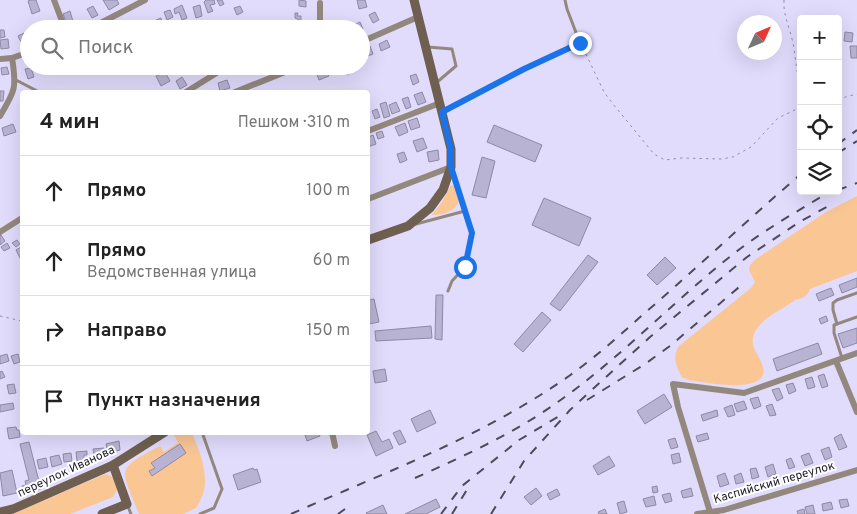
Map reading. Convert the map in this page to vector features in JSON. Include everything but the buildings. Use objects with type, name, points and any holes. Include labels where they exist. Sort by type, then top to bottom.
[{"type":"main road","points":[[370,239],[408,226],[430,208],[443,190],[451,167],[451,150],[414,0]]},
{"type":"main road","name":"переулок Иванова","points":[[0,512],[13,509],[113,465],[156,436]]},
{"type":"main road","points":[[102,514],[127,504],[113,465]]},
{"type":"street","points":[[54,0],[62,20]]},
{"type":"street","points":[[106,20],[145,0]]},
{"type":"street","points":[[320,3],[320,20]]},
{"type":"street","points":[[370,38],[418,17]]},
{"type":"street","points":[[0,59],[20,55]]},
{"type":"street","points":[[0,116],[14,93],[16,80],[12,58]]},
{"type":"street","points":[[189,90],[213,75]]},
{"type":"street","points":[[240,90],[277,75]]},
{"type":"street","points":[[370,130],[441,108]]},
{"type":"street","points":[[370,198],[451,167]]},
{"type":"street","points":[[0,232],[20,219]]},
{"type":"street","points":[[710,512],[678,407],[673,384],[744,393],[857,353]]},
{"type":"street","points":[[839,360],[857,412]]},
{"type":"street","points":[[333,435],[335,446]]},
{"type":"street","name":"Каспийский переулок","points":[[697,514],[724,512],[857,470]]},
{"type":"lane","points":[[441,108],[580,43],[567,9],[566,0]]},
{"type":"lane","points":[[426,47],[452,49],[456,66],[435,84]]},
{"type":"lane","points":[[16,80],[35,90]]},
{"type":"lane","points":[[448,291],[452,281],[465,267],[472,233],[451,167]]},
{"type":"lane","points":[[408,226],[465,211]]},
{"type":"lane","points":[[837,324],[832,310],[833,303],[836,300],[857,293]]},
{"type":"lane","points":[[839,360],[833,329],[834,325],[857,317]]},
{"type":"lane","points":[[200,514],[214,508],[222,489],[203,435]]},
{"type":"lane","points":[[127,504],[131,514]]},
{"type":"path","points":[[784,0],[784,10],[792,40],[797,74]]},
{"type":"path","points":[[580,43],[604,92],[654,154],[665,160],[681,158],[722,159],[733,157],[751,147],[778,118],[797,109]]},
{"type":"path","points":[[842,98],[857,94]]},
{"type":"path","points":[[0,316],[20,321]]},
{"type":"shaded area","points":[[451,185],[456,187],[458,203],[449,212],[432,215],[442,202]]},
{"type":"shaded area","points":[[857,196],[857,271],[810,289],[804,297],[795,300],[761,323],[754,334],[753,343],[762,363],[762,376],[756,382],[734,385],[689,380],[682,377],[676,362],[679,346],[751,288],[755,282],[749,270],[750,265],[826,212]]},
{"type":"shaded area","points":[[174,435],[193,435],[205,475],[201,499],[196,508],[183,514],[139,514],[126,479],[128,466],[160,446],[164,452],[178,443]]},
{"type":"shaded area","points":[[105,474],[114,479],[118,488],[113,497],[70,514],[13,514]]},
{"type":"railway","points":[[842,141],[857,130]]},
{"type":"railway","points":[[842,150],[857,141]]},
{"type":"railway","points":[[291,514],[469,435],[537,397],[569,376],[614,340],[797,178]]},
{"type":"railway","points":[[842,189],[857,183]]},
{"type":"railway","points":[[415,478],[491,442],[545,411],[606,365],[743,247],[824,195]]},
{"type":"railway","points":[[491,514],[524,461],[570,410],[650,337],[747,257],[801,221],[834,203]]},
{"type":"railway","points":[[587,400],[670,346],[745,282]]},
{"type":"railway","points":[[441,514],[462,486],[519,440],[561,415]]},
{"type":"railway","points":[[452,514],[468,488]]},
{"type":"railway","points":[[338,514],[345,509]]},
{"type":"route","points":[[465,267],[472,233],[451,167],[451,150],[442,112],[524,69],[580,43]]}]
